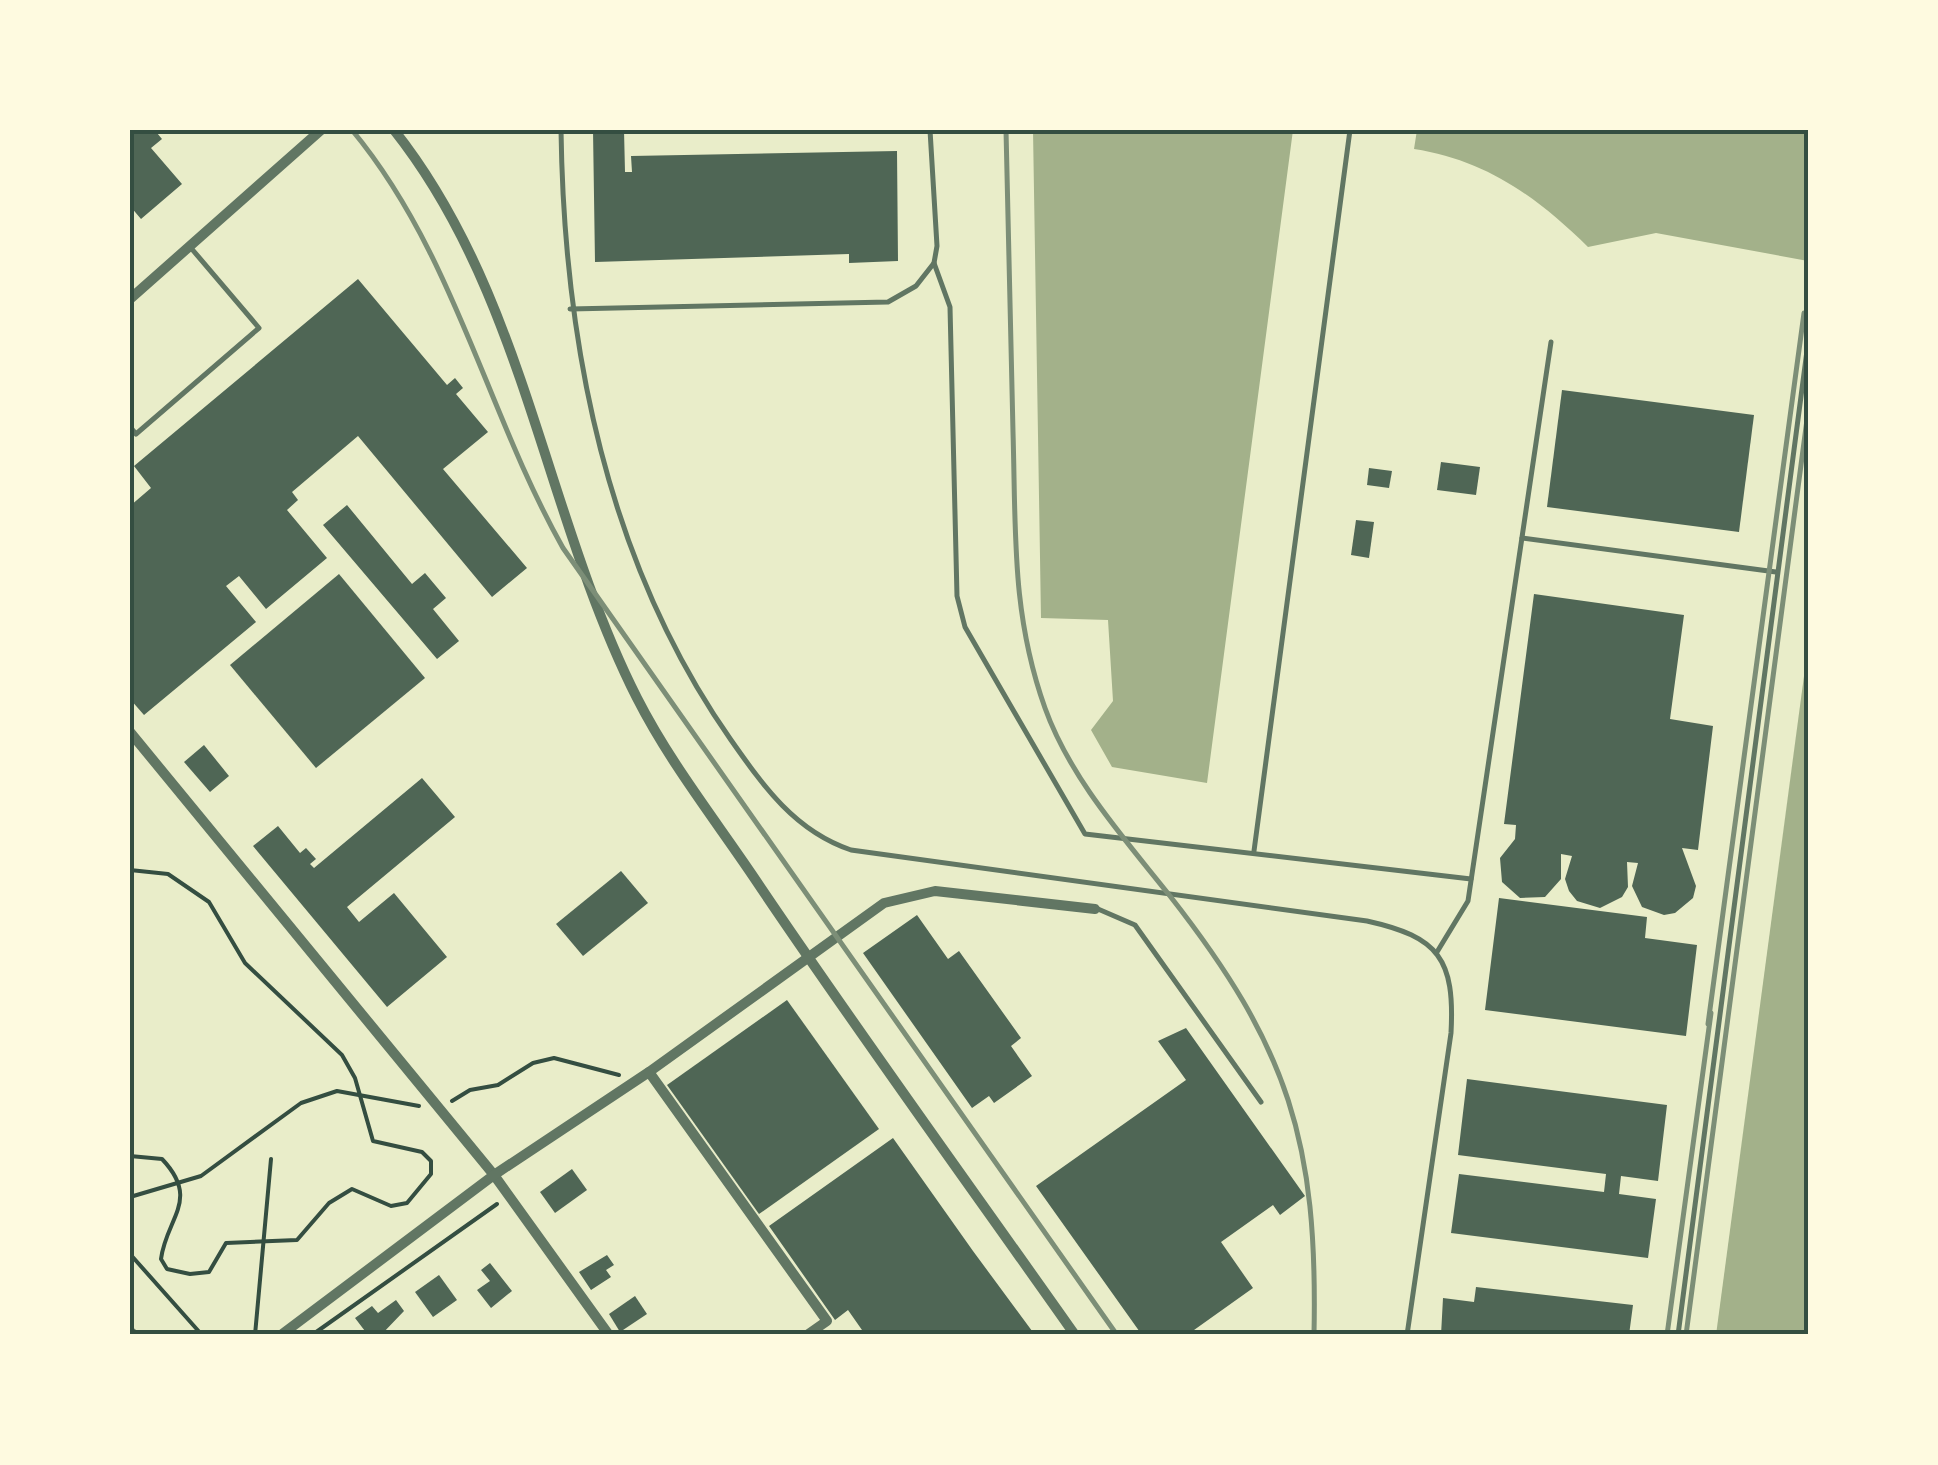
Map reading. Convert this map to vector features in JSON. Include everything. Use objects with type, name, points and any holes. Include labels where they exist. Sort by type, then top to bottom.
[{"type":"street","points":[[130,298],[321,130]]},
{"type":"street","points":[[394,130],[438,194],[490,297],[588,586],[639,702],[808,957],[1075,1335]]},
{"type":"street","points":[[130,732],[440,1108],[609,1335]]},
{"type":"street","points":[[280,1335],[494,1176],[649,1072],[884,903],[912,893],[934,891],[1095,909]]},
{"type":"street","points":[[649,1072],[827,1322],[807,1335]]},
{"type":"lane","points":[[560,130],[570,310],[599,442],[640,576],[700,695],[761,782],[795,819],[830,843],[851,850],[1367,921],[1413,932],[1437,952],[1452,991],[1450,1033],[1406,1335]]},
{"type":"lane","points":[[570,310],[888,302],[916,286],[934,263],[938,246],[930,130]]},
{"type":"lane","points":[[1254,851],[1350,130]]},
{"type":"lane","points":[[130,427],[136,434],[259,328],[189,246]]},
{"type":"lane","points":[[934,263],[950,307],[957,596],[965,627],[1085,834],[1472,879]]},
{"type":"lane","points":[[1437,952],[1468,900],[1472,879],[1551,342]]},
{"type":"lane","points":[[1678,1335],[1808,342]]},
{"type":"lane","points":[[1522,538],[1778,572]]},
{"type":"lane","points":[[1095,909],[1135,924],[1262,1102]]},
{"type":"path","points":[[130,870],[168,874],[209,902],[245,963],[342,1054],[359,1092],[373,1141],[422,1152],[431,1162],[431,1174],[408,1204],[391,1206],[352,1190],[329,1203],[297,1240],[226,1243],[209,1272],[201,1274],[167,1268],[162,1259],[163,1244],[176,1224],[182,1199],[174,1172],[162,1159],[130,1156]]},
{"type":"path","points":[[130,1197],[202,1176],[301,1104],[338,1091],[440,1108],[470,1090],[498,1086],[533,1062],[554,1058],[595,1066],[636,1081]]},
{"type":"path","points":[[256,1335],[271,1159]]},
{"type":"path","points":[[312,1335],[509,1196]]},
{"type":"path","points":[[130,1254],[202,1335]]},
{"type":"shaded area","points":[[1033,130],[1293,130],[1207,783],[1112,767],[1091,730],[1113,701],[1108,620],[1041,618]]},
{"type":"shaded area","points":[[1417,130],[1808,130],[1808,261],[1656,233],[1588,247],[1509,183],[1464,162],[1414,149]]},
{"type":"shaded area","points":[[1808,646],[1808,1335],[1716,1335]]},
{"type":"building","points":[[130,130],[160,130],[157,133],[162,139],[151,148],[182,184],[141,219],[130,206]]},
{"type":"building","points":[[593,130],[624,130],[625,172],[632,172],[631,156],[897,151],[898,261],[849,263],[849,254],[595,262]]},
{"type":"building","points":[[358,279],[447,385],[455,378],[463,388],[456,394],[488,432],[443,469],[527,568],[492,597],[358,436],[292,492],[298,500],[287,510],[327,558],[266,609],[239,576],[226,586],[256,622],[144,715],[130,699],[130,506],[151,488],[134,466]]},
{"type":"building","points":[[1562,390],[1754,415],[1739,532],[1547,507]]},
{"type":"building","points":[[1441,462],[1480,467],[1476,495],[1437,490]]},
{"type":"building","points":[[1369,468],[1392,471],[1389,488],[1367,485]]},
{"type":"building","points":[[347,505],[412,584],[425,573],[446,598],[433,609],[459,641],[437,659],[323,525]]},
{"type":"building","points":[[1356,520],[1374,522],[1369,558],[1351,555]]},
{"type":"building","points":[[339,574],[425,678],[316,768],[230,665]]},
{"type":"building","points":[[1534,594],[1684,615],[1670,719],[1713,726],[1698,850],[1682,848],[1696,886],[1693,898],[1675,913],[1664,915],[1642,907],[1632,886],[1638,863],[1627,862],[1628,887],[1622,897],[1600,908],[1577,901],[1569,891],[1565,879],[1572,856],[1561,854],[1561,879],[1545,897],[1520,898],[1502,882],[1500,858],[1515,839],[1516,825],[1504,824]]},
{"type":"building","points":[[204,745],[229,776],[210,792],[184,762]]},
{"type":"building","points":[[422,778],[455,817],[347,907],[359,922],[394,893],[447,957],[387,1007],[253,846],[278,826],[300,853],[306,848],[316,859],[310,864],[314,868]]},
{"type":"building","points":[[621,871],[648,903],[583,956],[556,924]]},
{"type":"building","points":[[1499,898],[1647,917],[1645,938],[1697,945],[1686,1036],[1485,1010]]},
{"type":"building","points":[[917,915],[948,959],[959,951],[1021,1038],[1011,1046],[1032,1076],[994,1103],[989,1096],[972,1108],[863,953]]},
{"type":"building","points":[[787,1000],[879,1129],[759,1214],[667,1085]]},
{"type":"building","points":[[1186,1028],[1305,1196],[1280,1215],[1273,1205],[1221,1242],[1253,1288],[1187,1335],[1142,1335],[1036,1186],[1186,1080],[1158,1041]]},
{"type":"building","points":[[1467,1079],[1667,1105],[1658,1181],[1621,1176],[1619,1194],[1656,1199],[1648,1258],[1451,1233],[1459,1174],[1604,1192],[1606,1174],[1458,1155]]},
{"type":"building","points":[[893,1138],[1035,1335],[856,1335],[862,1330],[848,1310],[835,1320],[769,1226]]},
{"type":"building","points":[[572,1169],[587,1190],[555,1213],[540,1192]]},
{"type":"building","points":[[607,1255],[614,1265],[606,1270],[611,1277],[591,1290],[579,1272]]},
{"type":"building","points":[[490,1263],[512,1291],[491,1308],[477,1290],[490,1281],[481,1270]]},
{"type":"building","points":[[439,1275],[457,1300],[433,1317],[415,1292]]},
{"type":"building","points":[[1476,1287],[1633,1305],[1629,1335],[1441,1335],[1443,1298],[1474,1302]]},
{"type":"building","points":[[635,1296],[647,1314],[620,1332],[609,1314]]},
{"type":"building","points":[[396,1300],[404,1311],[381,1335],[368,1335],[355,1318],[372,1306],[378,1313]]},
{"type":"railway","points":[[352,130],[417,228],[563,548],[1117,1335]]},
{"type":"railway","points":[[1006,130],[1015,537],[1021,605],[1034,673],[1056,734],[1083,783],[1211,951],[1269,1051],[1302,1151],[1314,1267],[1314,1335]]},
{"type":"railway","points":[[1708,1024],[1804,313]]},
{"type":"railway","points":[[1686,1335],[1808,412]]},
{"type":"railway","points":[[1667,1335],[1711,1013]]}]
